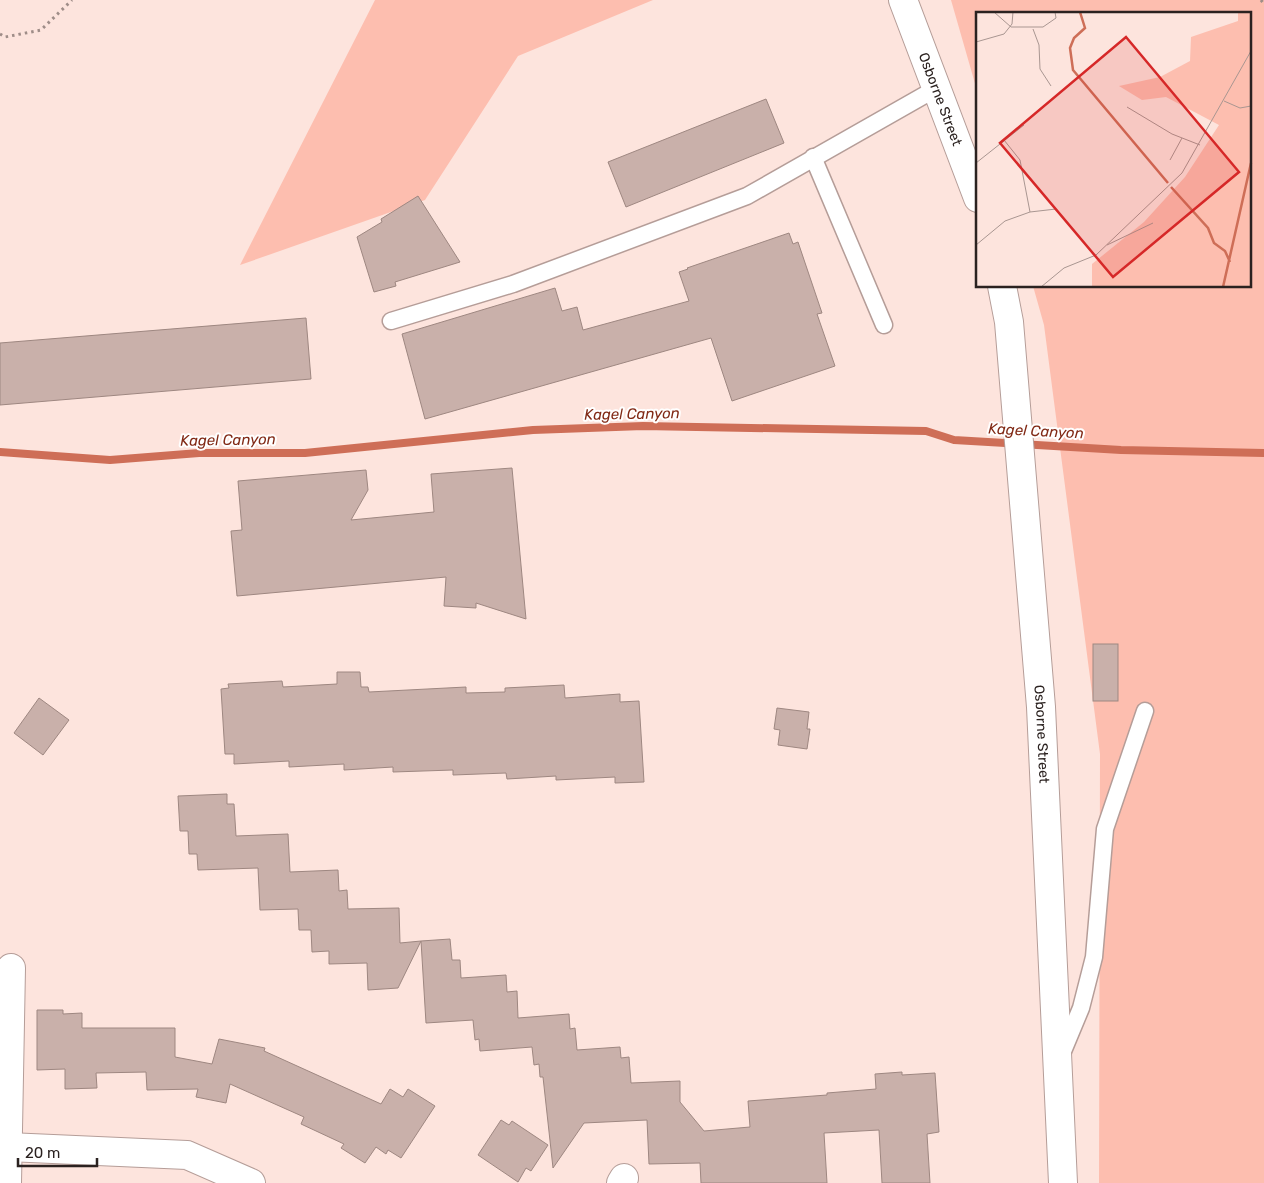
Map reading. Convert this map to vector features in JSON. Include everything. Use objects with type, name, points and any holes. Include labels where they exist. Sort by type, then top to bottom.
[{"type":"main road","name":"Osborne Street","points":[[903,0],[976,193]]},
{"type":"main road","name":"Osborne Street","points":[[1002,288],[1009,322],[1024,486],[1040,707],[1063,1183]]},
{"type":"main road","points":[[7,1183],[11,968]]},
{"type":"main road","points":[[8,1147],[187,1155],[251,1183]]},
{"type":"lane","points":[[391,321],[513,284],[747,196],[937,88]]},
{"type":"lane","points":[[813,157],[884,324]]},
{"type":"lane","points":[[1058,1063],[1081,1008],[1094,958],[1104,828],[1145,711]]},
{"type":"path","points":[[0,34],[5,37],[41,30],[72,0]]},
{"type":"path","points":[[1261,0],[1264,4]]},
{"type":"shaded area","points":[[375,0],[653,0],[518,56],[425,200],[240,265]]},
{"type":"shaded area","points":[[951,0],[1264,0],[1264,1183],[1099,1183],[1100,754],[1044,325],[1034,288],[1252,288],[1252,12],[976,12],[976,87]]},
{"type":"building","points":[[766,99],[784,143],[626,207],[608,162]]},
{"type":"building","points":[[418,196],[460,262],[395,282],[396,286],[374,292],[357,237],[382,222],[381,219]]},
{"type":"building","points":[[789,233],[793,244],[798,242],[822,313],[817,314],[835,366],[732,401],[711,338],[425,419],[402,334],[555,288],[562,311],[577,307],[583,330],[689,301],[679,272]]},
{"type":"building","points":[[306,318],[311,379],[0,405],[0,343]]},
{"type":"building","points":[[512,468],[526,619],[476,603],[476,608],[444,606],[446,577],[237,596],[231,531],[242,530],[238,481],[366,470],[368,490],[351,520],[434,512],[431,474]]},
{"type":"building","points":[[1093,644],[1118,644],[1118,701],[1093,701]]},
{"type":"building","points":[[337,672],[360,672],[361,687],[368,687],[369,692],[466,687],[466,693],[505,692],[505,688],[564,685],[565,698],[620,694],[620,702],[639,701],[644,782],[615,783],[615,777],[556,780],[556,776],[507,779],[506,773],[453,775],[453,770],[393,772],[393,767],[344,770],[344,764],[289,767],[289,761],[234,764],[234,754],[225,754],[221,689],[229,688],[228,684],[282,681],[283,687],[337,684]]},
{"type":"building","points":[[39,698],[69,720],[43,755],[14,733]]},
{"type":"building","points":[[777,708],[809,712],[807,729],[810,729],[807,749],[778,745],[780,730],[774,729]]},
{"type":"building","points":[[227,794],[227,804],[234,804],[236,836],[288,834],[290,872],[338,870],[339,891],[347,890],[348,909],[399,908],[400,943],[421,941],[398,988],[368,990],[367,963],[329,964],[329,951],[312,952],[311,930],[299,930],[298,909],[260,910],[258,868],[198,870],[197,854],[189,854],[188,831],[180,831],[178,796]]},
{"type":"building","points":[[450,939],[452,960],[460,960],[461,978],[506,975],[507,992],[517,991],[518,1018],[569,1014],[570,1029],[575,1028],[577,1050],[620,1047],[621,1058],[629,1057],[631,1083],[680,1081],[680,1102],[704,1131],[750,1127],[748,1101],[876,1089],[875,1074],[902,1072],[902,1075],[935,1073],[939,1132],[927,1134],[930,1183],[882,1183],[879,1130],[824,1133],[827,1183],[701,1183],[700,1163],[649,1164],[647,1120],[584,1123],[553,1168],[543,1077],[540,1077],[539,1064],[534,1065],[532,1047],[480,1051],[479,1039],[475,1040],[473,1020],[426,1023],[421,941]]},
{"type":"building","points":[[37,1010],[63,1010],[63,1014],[82,1013],[82,1028],[175,1028],[175,1057],[212,1064],[219,1039],[265,1048],[264,1051],[381,1104],[390,1089],[403,1097],[408,1089],[435,1106],[401,1158],[388,1150],[386,1154],[376,1147],[365,1163],[341,1148],[344,1144],[301,1124],[304,1117],[230,1084],[226,1103],[196,1097],[198,1089],[147,1090],[146,1072],[96,1073],[97,1088],[65,1089],[65,1069],[37,1070]]},
{"type":"building","points":[[501,1120],[509,1125],[512,1121],[548,1145],[531,1171],[526,1168],[518,1182],[478,1155]]},
{"type":"waterway","name":"Kagel Canyon","points":[[0,452],[110,460],[199,453],[305,453],[533,430],[643,426],[926,431],[954,440],[1121,450],[1264,453]]}]
